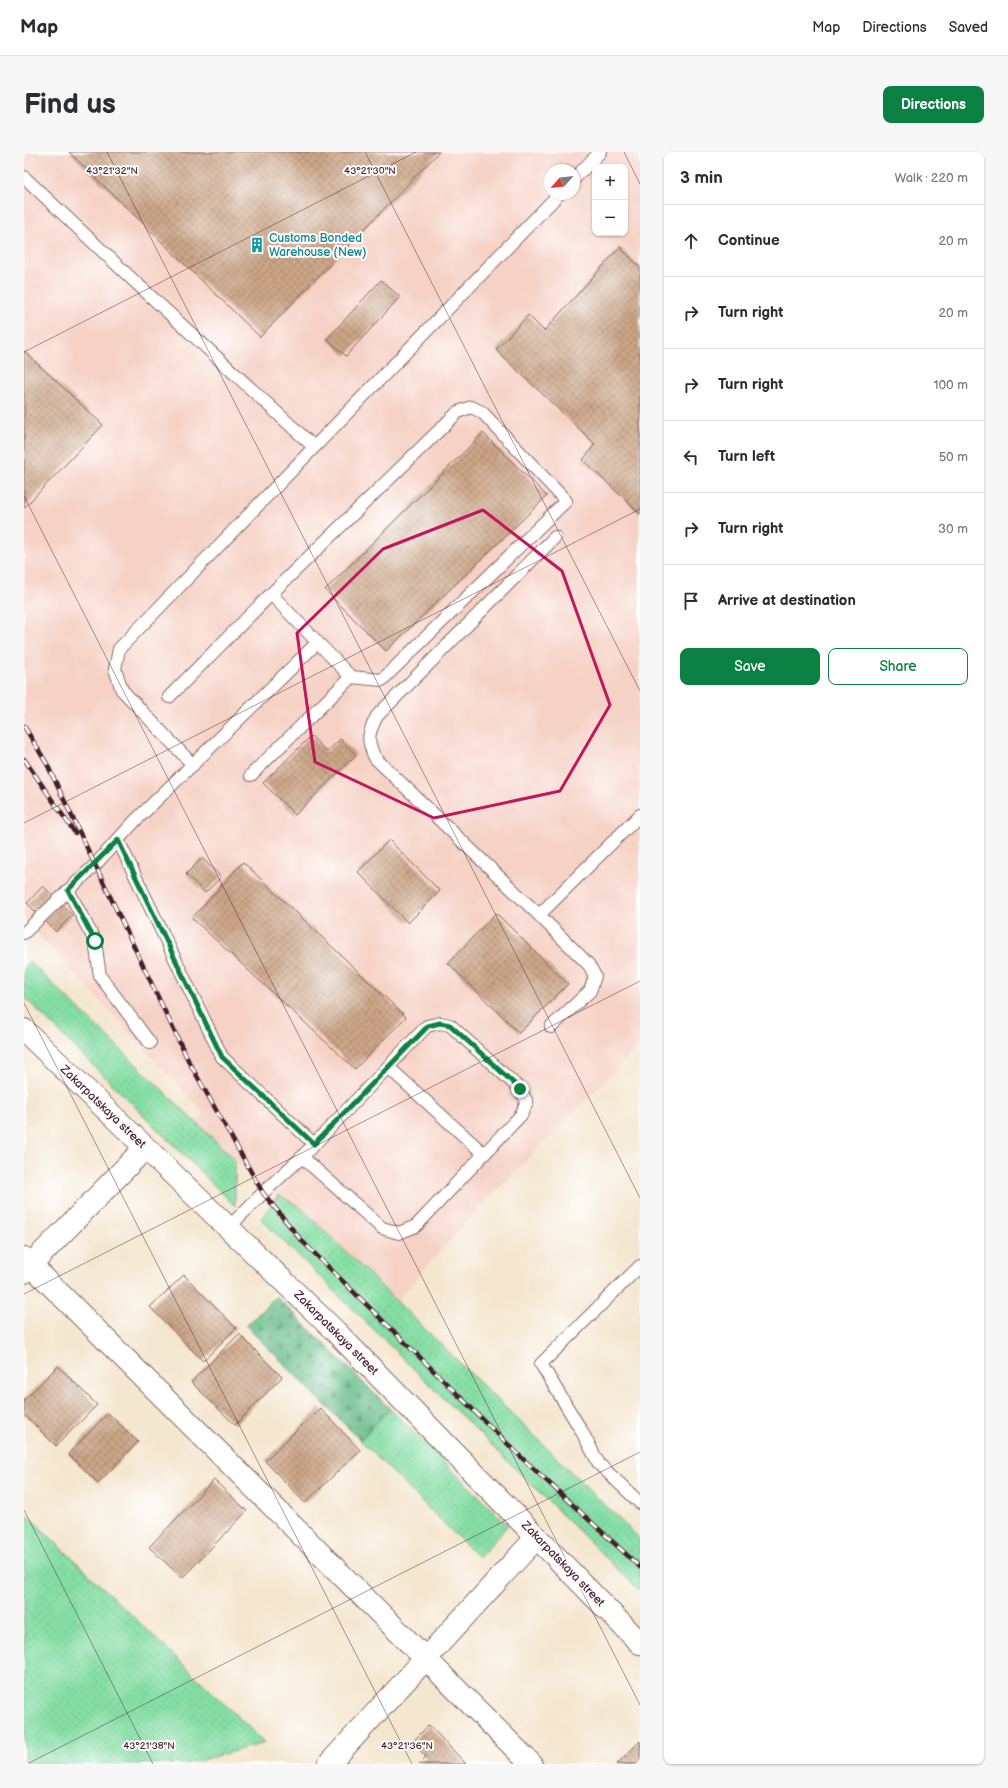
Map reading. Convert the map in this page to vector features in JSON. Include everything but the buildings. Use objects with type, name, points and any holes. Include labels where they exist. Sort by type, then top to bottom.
[{"type":"street","name":"Zakarpatskaya street","points":[[24,1030],[336,1332],[640,1643]]},
{"type":"street","points":[[145,1148],[26,1265],[531,1764]]},
{"type":"street","points":[[329,1764],[537,1537]]},
{"type":"lane","points":[[580,173],[600,152]]},
{"type":"lane","points":[[24,177],[139,286],[314,447]]},
{"type":"lane","points":[[193,765],[122,690],[115,670],[119,649],[553,200]]},
{"type":"lane","points":[[169,697],[271,594],[458,412],[471,407],[482,412],[566,501],[382,680],[351,677],[271,594]]},
{"type":"lane","points":[[551,1027],[590,991],[595,976],[589,965],[539,915],[374,758],[368,744],[370,730],[377,716],[555,537]]},
{"type":"lane","points":[[24,933],[317,642]]},
{"type":"lane","points":[[251,775],[351,677]]},
{"type":"lane","points":[[539,915],[640,815]]},
{"type":"lane","points":[[118,840],[222,1057],[314,1144]]},
{"type":"lane","points":[[68,890],[95,941],[100,976],[150,1043]]},
{"type":"lane","points":[[228,1228],[302,1157],[428,1026],[440,1023],[450,1025],[520,1089],[528,1102],[521,1115],[416,1226],[400,1233],[382,1228],[302,1157]]},
{"type":"lane","points":[[388,1067],[484,1154]]},
{"type":"lane","points":[[640,1266],[541,1364],[581,1430],[599,1464],[640,1503]]},
{"type":"highlighted area","points":[[483,510],[562,571],[610,705],[560,791],[434,818],[315,762],[297,633],[383,549]]},
{"type":"shaded area","points":[[24,152],[640,152],[640,1045],[472,1215],[396,1301],[299,1206],[267,1189],[196,1125],[204,1113],[24,919]]},
{"type":"green space","points":[[29,961],[235,1160],[235,1206],[24,997],[24,966]]},
{"type":"green space","points":[[278,1195],[299,1206],[640,1539],[640,1591],[261,1219]]},
{"type":"green space","points":[[276,1296],[390,1409],[360,1440],[246,1326]]},
{"type":"green space","points":[[390,1409],[508,1525],[479,1558],[360,1440]]},
{"type":"green space","points":[[24,1512],[265,1743],[186,1764],[24,1764]]},
{"type":"railway","points":[[24,726],[47,764],[189,1062],[263,1193],[301,1240],[522,1458],[640,1567]]},
{"type":"railway","points":[[24,759],[75,833]]},
{"type":"place","name":"Customs Bonded Warehouse (New)","points":[[257,245]]},
{"type":"route","points":[[95,941],[68,890],[95,865],[118,840],[222,1057],[314,1144],[428,1026],[440,1023],[450,1025],[520,1089]]}]
